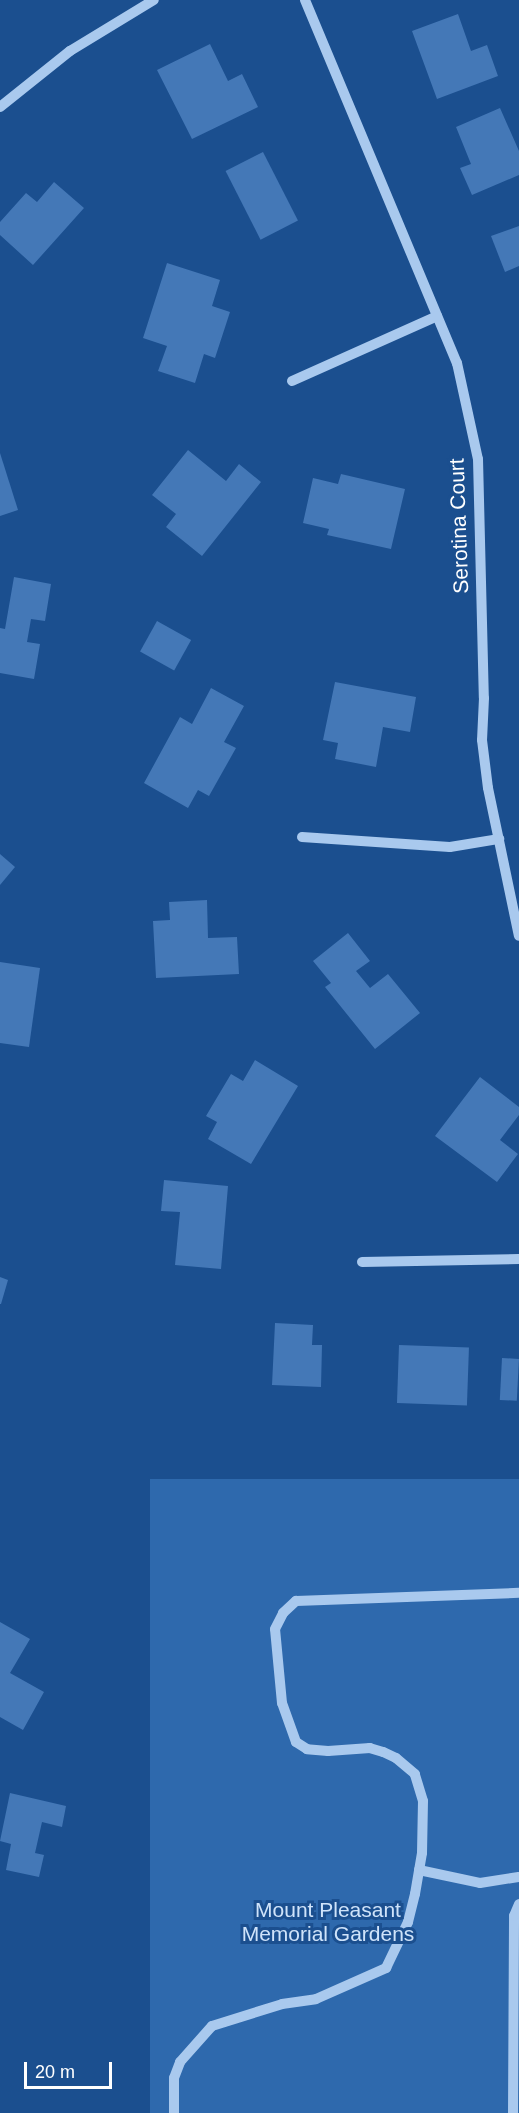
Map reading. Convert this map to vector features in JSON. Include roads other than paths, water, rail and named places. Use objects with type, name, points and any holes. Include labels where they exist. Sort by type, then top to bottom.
[{"type":"street","points":[[0,107],[70,51],[154,0]]},
{"type":"street","name":"Serotina Court","points":[[305,0],[457,363],[478,459],[484,698],[482,740],[519,936]]},
{"type":"street","points":[[292,381],[437,316]]},
{"type":"street","points":[[302,837],[450,847],[499,839]]},
{"type":"street","points":[[362,1262],[519,1259]]},
{"type":"street","points":[[174,2113],[174,2078],[180,2062],[212,2026],[282,2004],[316,1999],[386,1968],[408,1922],[419,1870],[423,1801],[415,1774],[396,1758],[370,1748],[328,1751],[307,1749],[296,1742],[282,1703],[274,1629],[283,1613],[296,1601],[519,1593]]},
{"type":"street","points":[[419,1870],[480,1883],[519,1877]]},
{"type":"street","points":[[513,2113],[514,1916],[519,1904]]},
{"type":"park label","name":"Mount Pleasant Memorial Gardens","points":[[328,1922]]}]
